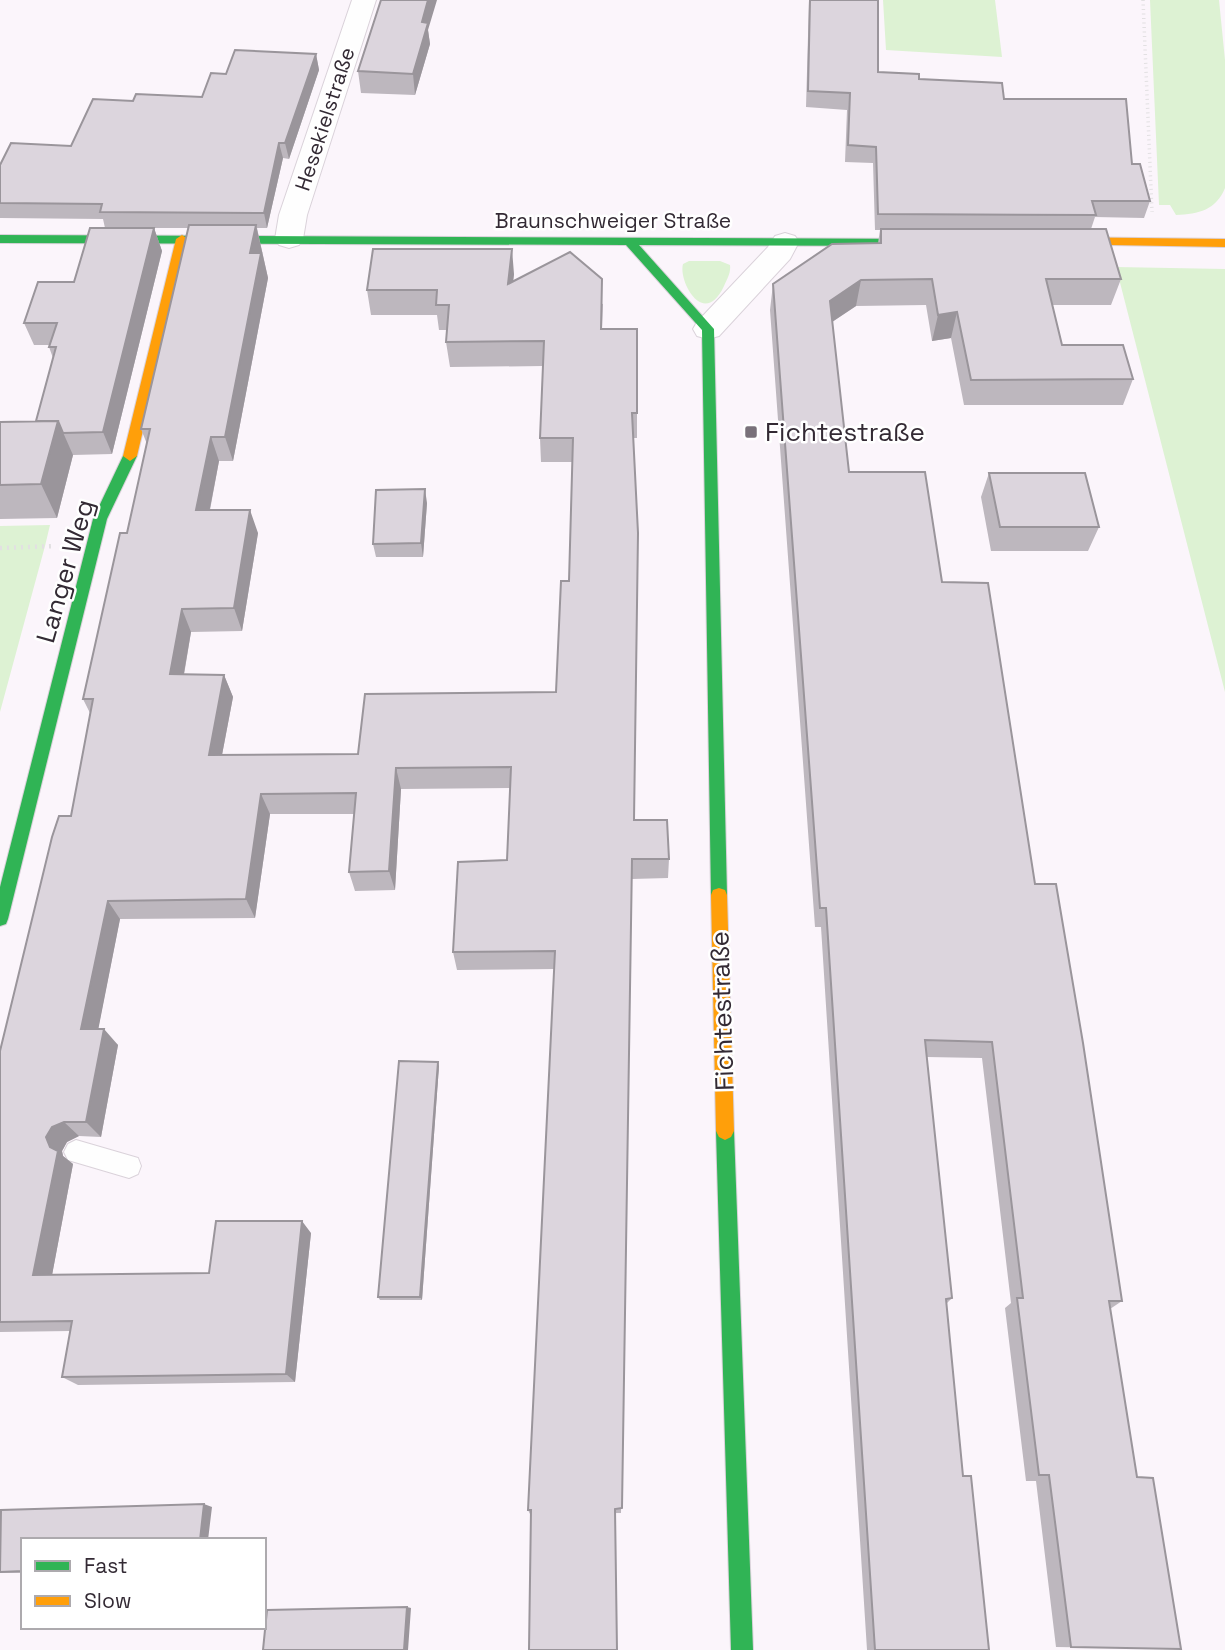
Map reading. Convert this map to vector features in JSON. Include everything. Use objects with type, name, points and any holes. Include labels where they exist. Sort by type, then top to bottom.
[{"type":"street","name":"Hesekielstraße","points":[[289,239],[293,215],[364,0]]},
{"type":"street","name":"Braunschweiger Straße","points":[[0,239],[944,242]]},
{"type":"street","name":"Langer Weg","points":[[0,919],[100,519],[132,453],[182,239]]},
{"type":"street","points":[[1034,241],[1225,243]]},
{"type":"street","points":[[631,243],[708,329],[780,252],[785,242]]},
{"type":"street","name":"Fichtestraße","points":[[708,329],[721,996],[742,1650]]},
{"type":"lane","points":[[76,1152],[129,1166]]},
{"type":"path","points":[[1143,0],[1153,241]]},
{"type":"path","points":[[0,548],[94,544]]},
{"type":"green space","points":[[883,0],[995,0],[1002,57],[886,50]]},
{"type":"green space","points":[[1150,0],[1219,0],[1225,60],[1225,188],[1212,206],[1192,213],[1176,215],[1170,205],[1159,205]]},
{"type":"green space","points":[[689,261],[720,261],[730,265],[724,286],[716,298],[708,303],[694,298],[684,281],[683,264]]},
{"type":"green space","points":[[1116,267],[1225,269],[1225,692]]},
{"type":"green space","points":[[50,525],[45,546],[0,712],[0,526]]},
{"type":"building","points":[[381,0],[428,0],[422,22],[428,23],[413,74],[358,71]]},
{"type":"building","points":[[810,0],[878,0],[878,72],[919,74],[919,79],[1002,83],[1004,99],[1126,99],[1132,164],[1140,164],[1150,201],[1092,201],[1096,215],[878,214],[876,147],[848,145],[850,93],[808,91]]},
{"type":"building","points":[[235,50],[316,54],[285,143],[279,143],[264,213],[100,212],[102,204],[0,203],[0,165],[11,143],[71,146],[93,99],[133,101],[136,94],[202,97],[211,73],[226,74]]},
{"type":"building","points":[[189,225],[256,225],[250,253],[261,253],[225,437],[211,437],[196,510],[250,510],[234,608],[182,609],[170,674],[224,675],[209,755],[358,754],[365,694],[556,692],[561,581],[569,581],[573,438],[540,438],[544,341],[446,342],[449,305],[436,305],[437,290],[367,290],[373,249],[512,249],[508,284],[570,252],[602,279],[601,329],[637,329],[637,413],[632,413],[638,533],[634,820],[667,820],[669,859],[632,859],[622,1508],[615,1509],[617,1650],[529,1650],[531,1510],[528,1510],[555,951],[453,952],[458,862],[507,860],[511,767],[396,768],[389,871],[349,872],[356,793],[261,794],[246,899],[108,901],[81,1029],[104,1029],[86,1122],[64,1122],[52,1127],[46,1137],[50,1147],[58,1151],[33,1275],[209,1273],[216,1221],[302,1221],[286,1374],[62,1377],[72,1321],[0,1322],[0,1051],[52,837],[59,816],[71,816],[93,699],[83,699],[120,533],[127,533],[150,429],[141,429]]},
{"type":"building","points":[[90,228],[154,228],[103,432],[63,433],[58,421],[36,421],[56,347],[49,347],[57,323],[24,323],[38,282],[74,282]]},
{"type":"building","points":[[881,229],[1106,229],[1121,279],[1046,279],[1062,345],[1123,345],[1133,379],[971,380],[957,312],[938,315],[932,279],[861,280],[830,301],[849,472],[925,472],[942,582],[988,583],[1035,884],[1056,884],[1122,1301],[1109,1301],[1137,1477],[1153,1478],[1181,1649],[1071,1647],[1049,1475],[1039,1475],[1017,1298],[1023,1298],[992,1042],[925,1040],[952,1298],[946,1299],[963,1476],[971,1476],[989,1650],[875,1650],[826,908],[820,908],[773,284],[832,244],[881,243]]},
{"type":"building","points":[[58,421],[41,484],[0,485],[0,422]]},
{"type":"building","points":[[989,473],[1085,473],[1099,527],[1000,527]]},
{"type":"building","points":[[425,489],[421,543],[373,544],[376,490]]},
{"type":"building","points":[[399,1061],[438,1062],[420,1297],[378,1297]]},
{"type":"building","points":[[204,1504],[200,1538],[21,1538],[21,1571],[0,1572],[1,1510]]},
{"type":"building","points":[[407,1607],[404,1650],[263,1650],[267,1610]]},
{"type":"traffic: fast","points":[[0,239],[929,242]]},
{"type":"traffic: fast","points":[[631,243],[708,329],[719,895]]},
{"type":"traffic: fast","points":[[0,919],[100,519],[130,456]]},
{"type":"traffic: fast","points":[[725,1131],[742,1650]]},
{"type":"traffic: slow","points":[[130,456],[182,239]]},
{"type":"traffic: slow","points":[[1056,241],[1225,243]]},
{"type":"traffic: slow","points":[[719,895],[725,1131]]},
{"type":"place","name":"Fichtestraße","points":[[751,432]]}]
